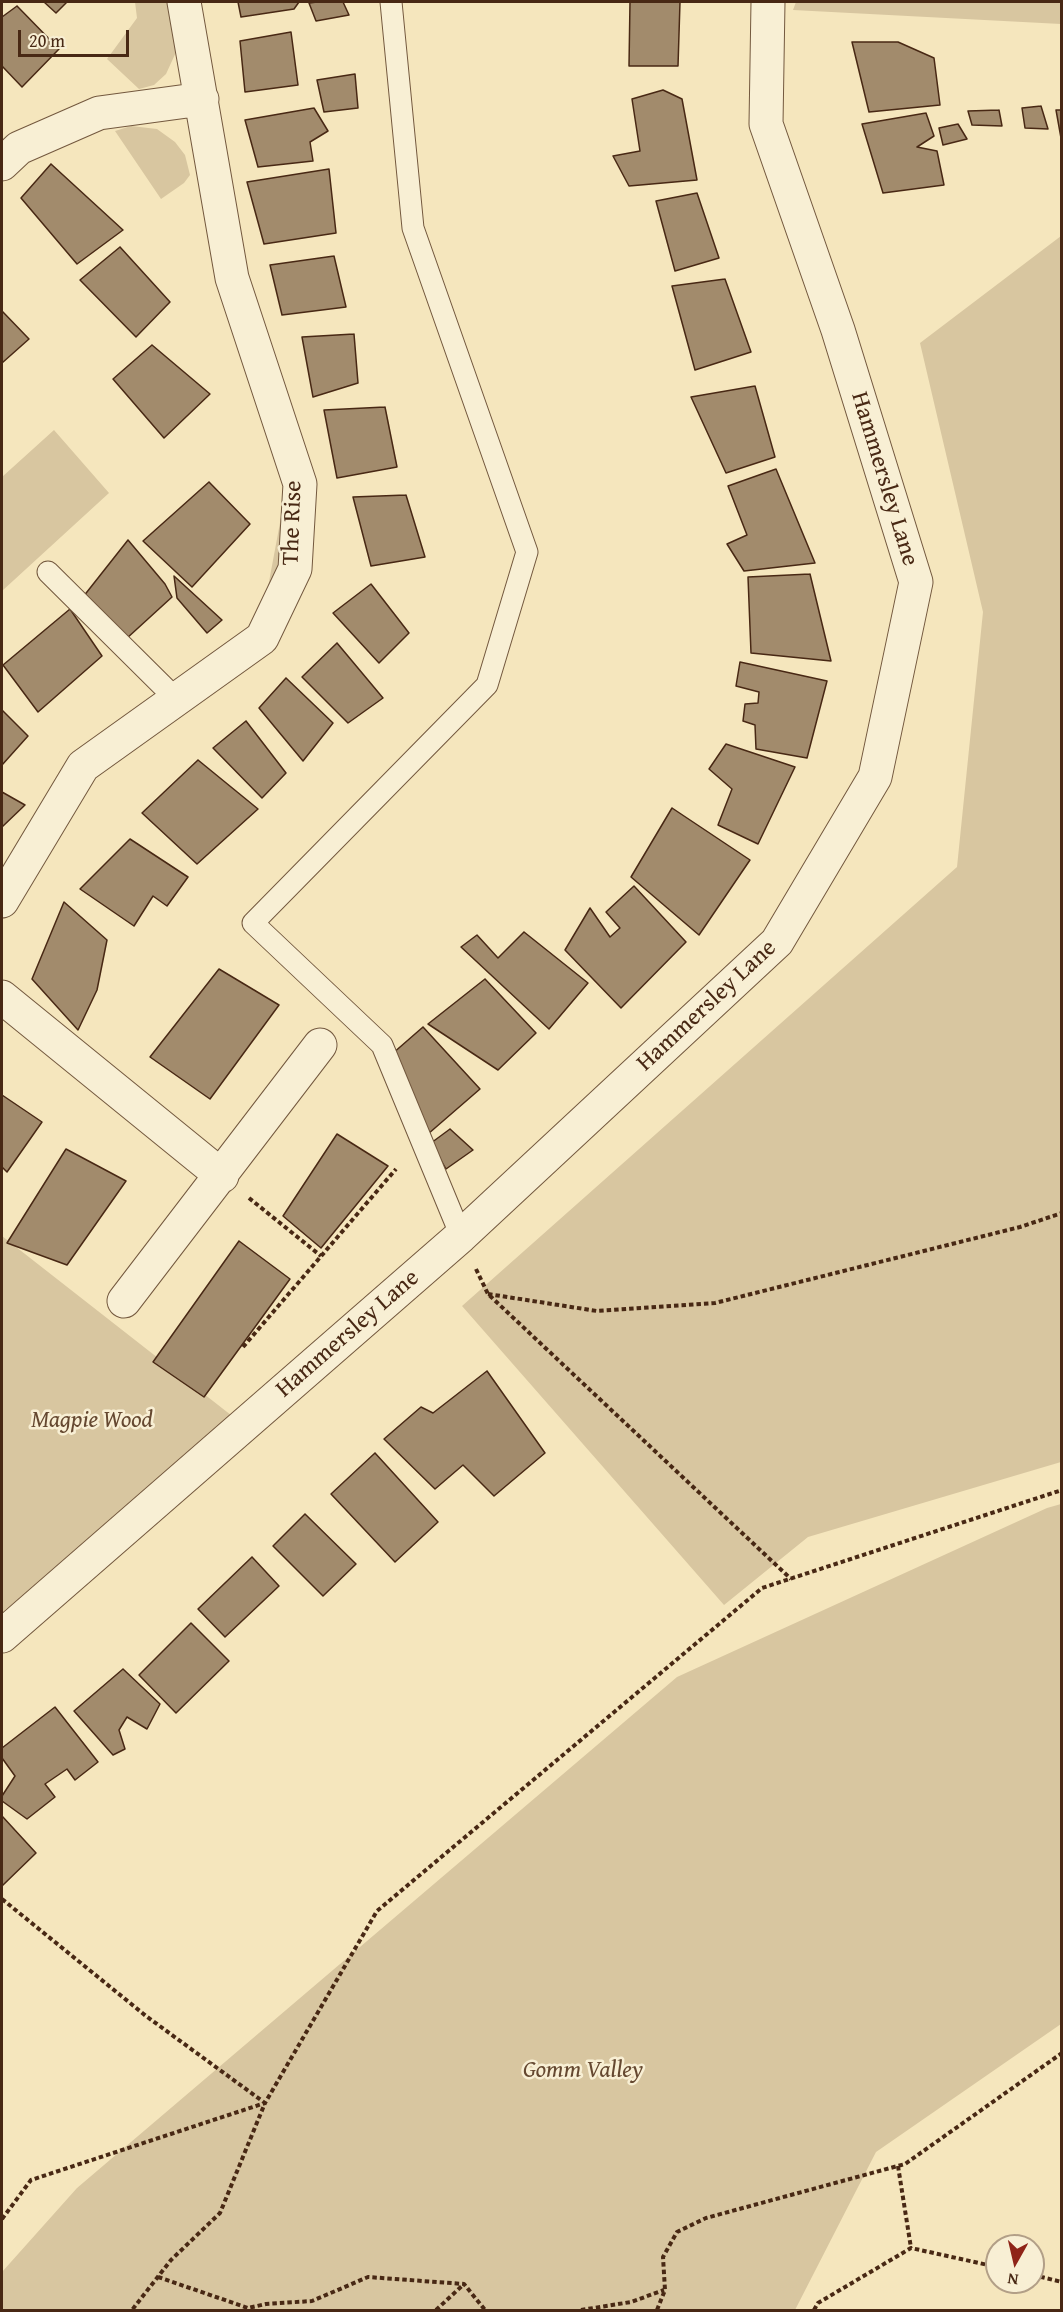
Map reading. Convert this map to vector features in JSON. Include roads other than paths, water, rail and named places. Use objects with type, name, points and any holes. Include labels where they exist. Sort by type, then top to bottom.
[{"type":"street","name":"The Rise","points":[[2,901],[83,766],[262,638],[295,569],[300,484],[232,278],[184,2]]},
{"type":"street","name":"Hammersley Lane","points":[[2,1636],[461,1236],[777,942],[875,777],[916,582],[838,330],[766,124],[768,2]]},
{"type":"street","points":[[2,164],[19,148],[99,113],[202,99]]},
{"type":"street","points":[[2,997],[222,1176]]},
{"type":"street","points":[[124,1301],[320,1046]]},
{"type":"lane","points":[[391,2],[413,228],[526,552],[487,685],[253,923],[382,1046],[461,1236]]},
{"type":"lane","points":[[48,572],[175,698]]},
{"type":"park label","name":"Magpie Wood","points":[[92,1421]]},
{"type":"park label","name":"Gomm Valley","points":[[583,2071]]}]
